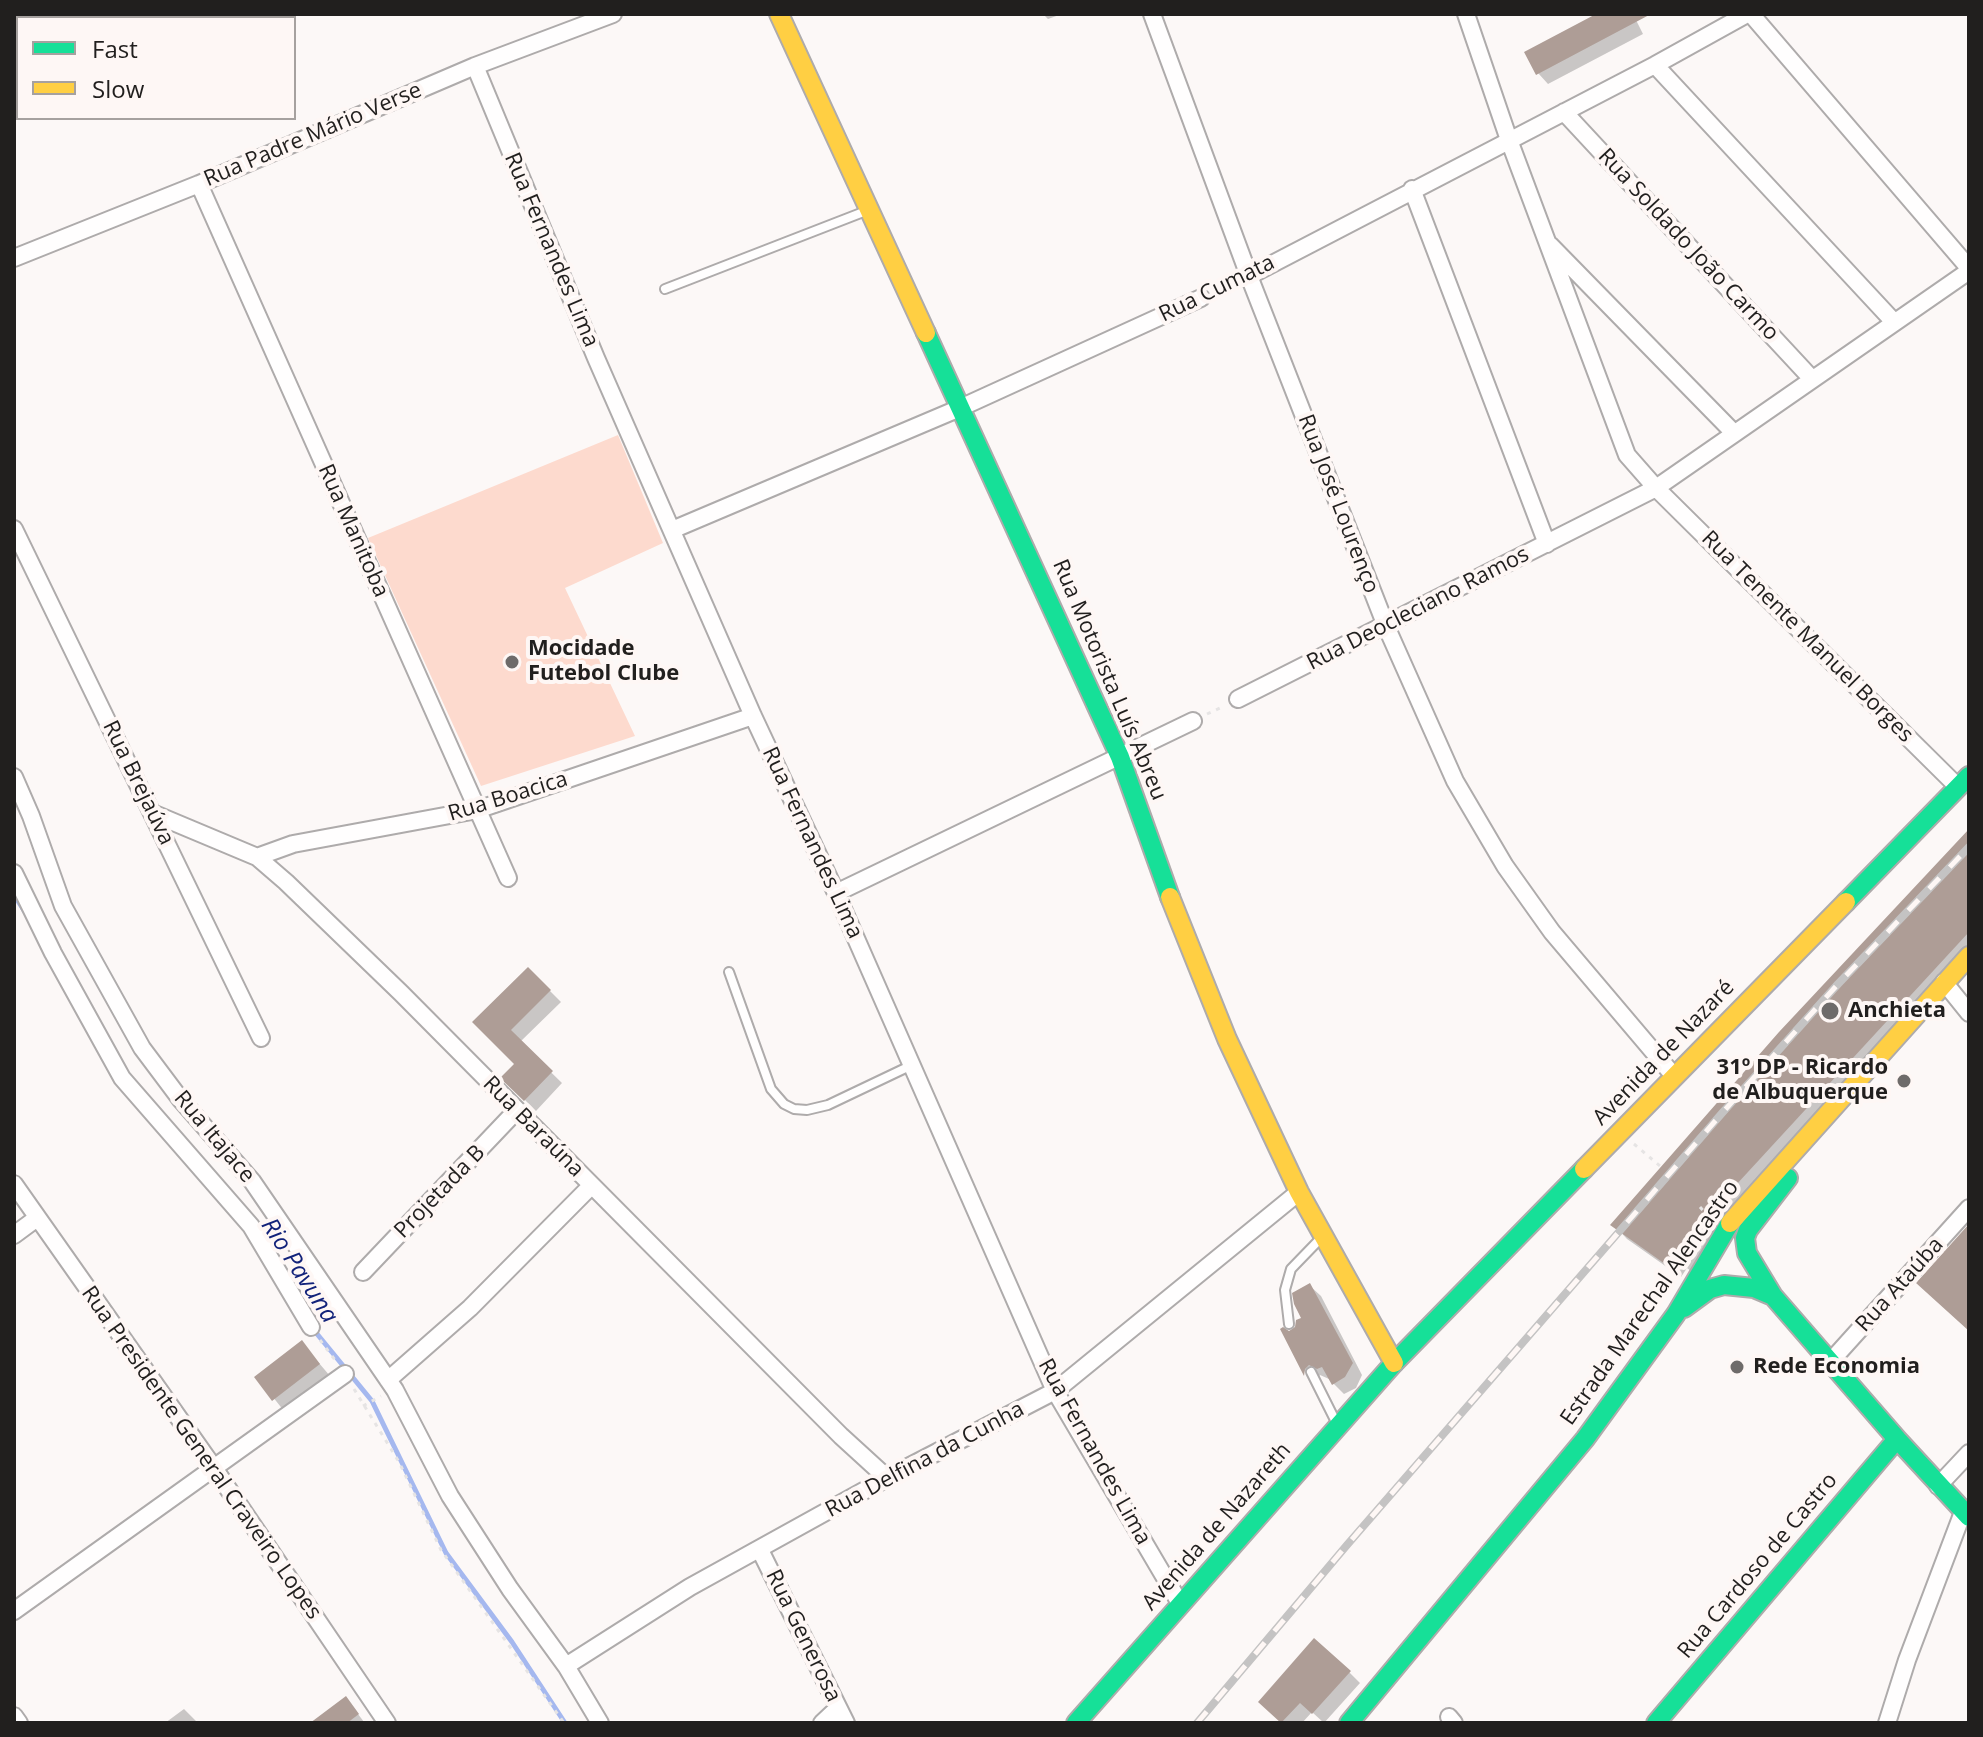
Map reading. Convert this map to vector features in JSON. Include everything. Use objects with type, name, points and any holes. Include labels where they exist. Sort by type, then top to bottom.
[{"type":"main road","name":"Rua Motorista Luís Abreu","points":[[779,14],[1120,757],[1178,919],[1227,1039],[1299,1192],[1394,1363]]},
{"type":"main road","name":"Avenida de Nazaré","points":[[1394,1363],[1963,781]]},
{"type":"main road","name":"Estrada Marechal Alencastro","points":[[1966,1514],[1938,1486],[1773,1296],[1747,1253],[1745,1238],[1800,1163],[1948,987],[1969,956]]},
{"type":"main road","name":"Estrada Marechal Alencastro","points":[[1349,1723],[1585,1439],[1676,1314],[1716,1243],[1739,1210],[1948,987],[1969,977]]},
{"type":"main road","points":[[1676,1314],[1718,1285],[1740,1285],[1773,1296]]},
{"type":"main road","name":"Avenida de Nazareth","points":[[1076,1723],[1394,1363]]},
{"type":"main road","name":"Rua Cardoso de Castro","points":[[1656,1723],[1897,1439]]},
{"type":"street","name":"Rua Padre Mário Verse","points":[[14,258],[199,184],[475,66],[613,14]]},
{"type":"street","name":"Rua José Lourenço","points":[[1152,14],[1249,276],[1386,626],[1455,781],[1505,866],[1552,932],[1674,1076]]},
{"type":"street","name":"Rua Tenente Manuel Borges","points":[[1466,14],[1621,443],[1635,465],[1963,781]]},
{"type":"street","name":"Rua Cumata","points":[[1249,276],[1749,14]]},
{"type":"street","points":[[1749,14],[1969,270]]},
{"type":"street","points":[[1655,65],[1894,322]]},
{"type":"street","name":"Rua Fernandes Lima","points":[[475,66],[596,358],[1055,1391],[1181,1605]]},
{"type":"street","name":"Rua Soldado João Carmo","points":[[1564,112],[1812,379]]},
{"type":"street","name":"Rua Manitoba","points":[[199,184],[508,878]]},
{"type":"street","points":[[1412,189],[1547,544]]},
{"type":"street","points":[[1546,241],[1734,433]]},
{"type":"street","name":"Rua Deocleciano Ramos","points":[[1238,699],[1656,488],[1969,270]]},
{"type":"street","name":"Rua Cumata","points":[[672,530],[960,408],[1201,298]]},
{"type":"street","name":"Rua Brejaúva","points":[[14,529],[261,1038]]},
{"type":"street","name":"Rua Boacica","points":[[257,857],[293,844],[477,810],[753,716]]},
{"type":"street","points":[[836,893],[1193,721]]},
{"type":"street","name":"Rua Itajace","points":[[14,777],[63,906],[142,1048],[181,1100],[252,1181],[388,1386],[450,1496],[510,1589],[566,1666],[600,1723]]},
{"type":"street","name":"Rua Baraúna","points":[[152,813],[257,857],[286,882],[390,982],[841,1436],[887,1478]]},
{"type":"street","name":"Rua Itajace","points":[[14,873],[53,953],[122,1078],[251,1226],[311,1327]]},
{"type":"street","points":[[1948,987],[1969,1013]]},
{"type":"street","name":"Projetada B","points":[[363,1272],[516,1111]]},
{"type":"street","name":"Rua Presidente General Craveiro Lopes","points":[[14,1184],[214,1468],[387,1723]]},
{"type":"street","points":[[388,1386],[591,1186]]},
{"type":"street","name":"Rua Delfina da Cunha","points":[[566,1666],[690,1587],[887,1478],[1055,1391],[1299,1192]]},
{"type":"street","name":"Rua Ataúba","points":[[1831,1361],[1969,1208]]},
{"type":"street","points":[[14,1235],[37,1218]]},
{"type":"street","points":[[14,1611],[345,1374]]},
{"type":"street","points":[[1938,1486],[1969,1453]]},
{"type":"street","points":[[1887,1723],[1907,1660],[1966,1514]]},
{"type":"street","name":"Rua Generosa","points":[[760,1550],[842,1716]]},
{"type":"street","points":[[14,1716],[19,1723]]},
{"type":"street","points":[[822,1723],[842,1716]]},
{"type":"lane","points":[[665,289],[871,209]]},
{"type":"lane","points":[[729,972],[771,1089],[784,1104],[807,1110],[828,1105],[912,1065]]},
{"type":"lane","points":[[1289,1324],[1285,1290],[1291,1269],[1323,1237]]},
{"type":"lane","points":[[1311,1372],[1339,1426]]},
{"type":"path","name":"Rua Cumata","points":[[1201,298],[1249,276]]},
{"type":"path","points":[[1193,721],[1238,699]]},
{"type":"path","points":[[1631,1141],[1660,1166]]},
{"type":"path","points":[[311,1327],[345,1374],[399,1462],[441,1550],[564,1723]]},
{"type":"path","points":[[365,1405],[388,1386]]},
{"type":"shaded area","name":"Mocidade Futebol Clube","points":[[618,435],[663,543],[565,588],[635,736],[481,786],[368,538]]},
{"type":"building","points":[[1596,14],[1651,14],[1536,75],[1524,52]]},
{"type":"building","points":[[1969,829],[1969,932],[1701,1223],[1681,1262],[1671,1255],[1665,1264],[1610,1225],[1779,1032]]},
{"type":"building","points":[[528,967],[551,990],[511,1030],[553,1071],[524,1101],[500,1078],[514,1064],[472,1022]]},
{"type":"building","points":[[1969,1224],[1969,1331],[1916,1283]]},
{"type":"building","points":[[1310,1283],[1353,1363],[1345,1377],[1332,1385],[1322,1367],[1317,1369],[1309,1365],[1304,1376],[1280,1329],[1283,1327],[1289,1331],[1301,1318],[1292,1293]]},
{"type":"building","points":[[302,1340],[320,1364],[272,1401],[254,1377]]},
{"type":"building","points":[[1314,1638],[1351,1671],[1312,1714],[1300,1703],[1281,1723],[1258,1702]]},
{"type":"building","points":[[346,1696],[359,1714],[347,1723],[310,1723]]},
{"type":"waterway","name":"Rio Pavuna","points":[[14,889],[25,912]]},
{"type":"waterway","name":"Rio Pavuna","points":[[313,1329],[372,1401],[446,1553],[512,1642],[565,1723]]},
{"type":"railway","points":[[1197,1723],[1347,1545],[1723,1112],[1838,984],[1969,847]]},
{"type":"traffic: fast","points":[[926,333],[1120,757],[1170,897]]},
{"type":"traffic: fast","points":[[1846,902],[1969,776]]},
{"type":"traffic: fast","points":[[1076,1723],[1394,1363],[1584,1169]]},
{"type":"traffic: fast","points":[[1656,1723],[1897,1439],[1773,1296],[1747,1253],[1745,1238],[1748,1230],[1788,1178]]},
{"type":"traffic: fast","points":[[1349,1723],[1585,1439],[1676,1314],[1730,1223]]},
{"type":"traffic: fast","points":[[1684,1308],[1710,1289],[1724,1285],[1754,1288],[1773,1296]]},
{"type":"traffic: fast","points":[[1897,1439],[1969,1517]]},
{"type":"traffic: slow","points":[[779,14],[926,333]]},
{"type":"traffic: slow","points":[[1170,897],[1227,1039],[1299,1192],[1394,1363]]},
{"type":"traffic: slow","points":[[1584,1169],[1846,902]]},
{"type":"traffic: slow","points":[[1730,1223],[1969,956]]},
{"type":"place","name":"Mocidade Futebol Clube","points":[[512,662]]},
{"type":"place","name":"Anchieta","points":[[1830,1011]]},
{"type":"place","name":"31º DP - Ricardo de Albuquerque","points":[[1904,1081]]},
{"type":"place","name":"Rede Economia","points":[[1737,1367]]}]
